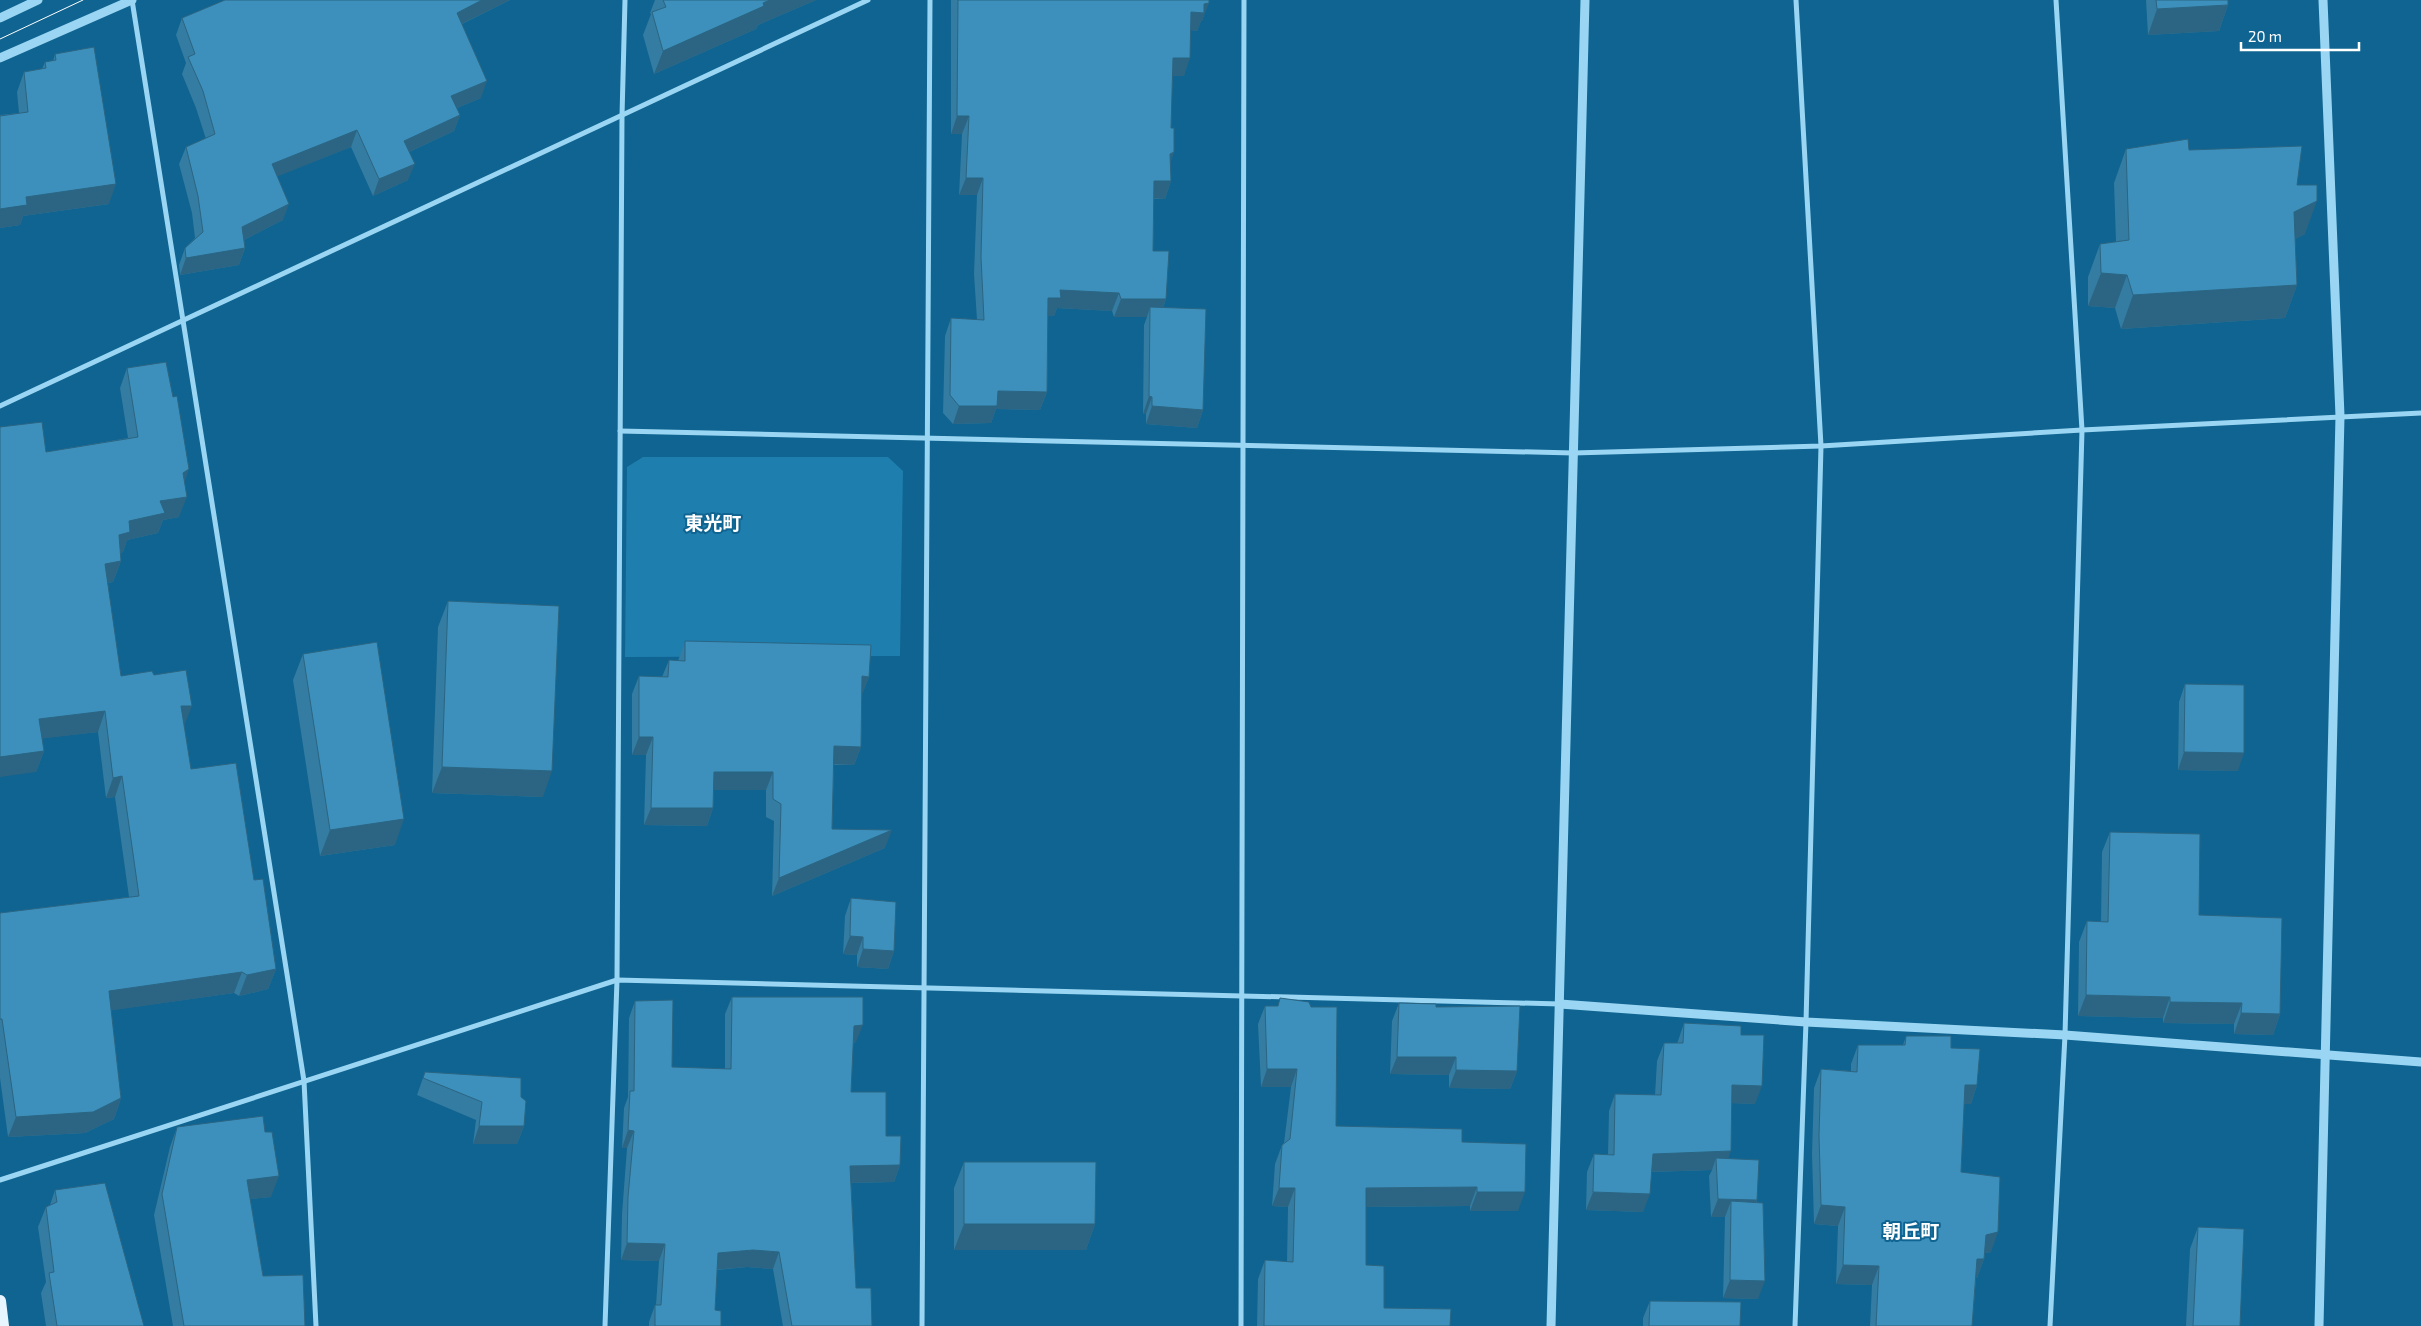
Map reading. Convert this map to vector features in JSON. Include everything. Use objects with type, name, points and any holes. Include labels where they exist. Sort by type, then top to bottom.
[{"type":"main road","points":[[0,1301],[3,1326]]},
{"type":"street","points":[[0,18],[38,0]]},
{"type":"street","points":[[0,58],[132,0],[304,1081],[316,1326]]},
{"type":"street","points":[[605,1326],[618,980],[622,116],[625,0]]},
{"type":"street","points":[[0,406],[868,0]]},
{"type":"street","points":[[922,1326],[930,0]]},
{"type":"street","points":[[1241,1326],[1244,0]]},
{"type":"street","points":[[1551,1326],[1584,0]]},
{"type":"street","points":[[1795,1326],[1806,1022],[1821,446],[1796,0]]},
{"type":"street","points":[[2050,1326],[2065,1035],[2082,430],[2056,0]]},
{"type":"street","points":[[2319,1326],[2340,416],[2322,0]]},
{"type":"street","points":[[620,430],[1573,454],[1821,446],[2082,430],[2421,413]]},
{"type":"street","points":[[0,1180],[618,980],[1560,1004],[1806,1022],[2065,1035],[2421,1062]]},
{"type":"shaded area","points":[[643,457],[888,457],[903,471],[900,656],[625,657],[627,467]]},
{"type":"building","points":[[225,0],[482,0],[457,13],[487,81],[451,96],[460,115],[404,141],[415,164],[379,179],[357,130],[272,164],[289,204],[242,227],[245,248],[186,258],[185,248],[203,232],[198,196],[186,147],[215,134],[203,91],[188,57],[195,54],[182,18]]},
{"type":"building","points":[[663,0],[770,0],[763,3],[764,6],[663,51],[652,12],[666,7]]},
{"type":"building","points":[[958,0],[1209,0],[1209,3],[1204,4],[1204,13],[1191,12],[1190,58],[1173,58],[1171,128],[1174,128],[1174,152],[1170,154],[1171,181],[1154,181],[1153,251],[1169,251],[1166,299],[1121,299],[1119,293],[1060,290],[1061,298],[1048,298],[1047,392],[998,391],[997,406],[959,406],[950,395],[951,318],[984,320],[981,257],[983,178],[966,178],[969,116],[957,116]]},
{"type":"building","points":[[2156,0],[2228,0],[2228,5],[2157,9]]},
{"type":"building","points":[[94,47],[116,184],[26,197],[27,205],[0,209],[0,116],[28,112],[24,72],[46,68],[45,62],[56,60],[55,54]]},
{"type":"building","points":[[2188,139],[2189,150],[2302,146],[2297,185],[2317,185],[2317,201],[2294,212],[2297,285],[2133,295],[2127,275],[2101,273],[2100,244],[2129,240],[2126,149]]},
{"type":"building","points":[[1150,307],[1206,309],[1203,410],[1152,406],[1152,397],[1149,396]]},
{"type":"building","points":[[166,362],[173,397],[177,396],[189,469],[183,473],[187,497],[160,501],[165,513],[129,521],[130,532],[119,535],[121,561],[105,564],[121,676],[152,671],[154,675],[186,670],[192,706],[181,706],[191,769],[236,763],[254,880],[263,879],[276,969],[247,975],[242,972],[109,991],[121,1098],[93,1112],[16,1117],[2,1019],[0,1019],[0,913],[139,896],[122,776],[113,778],[105,711],[39,719],[44,751],[0,757],[0,427],[42,422],[46,452],[138,437],[127,368]]},
{"type":"building","points":[[448,601],[559,606],[552,771],[442,767]]},
{"type":"building","points":[[685,641],[871,645],[869,677],[862,676],[861,747],[834,746],[832,829],[892,830],[779,878],[781,804],[773,799],[773,772],[714,772],[713,808],[651,808],[653,737],[639,737],[639,676],[668,677],[669,660],[685,661]]},
{"type":"building","points":[[377,642],[404,819],[330,830],[303,654]]},
{"type":"building","points":[[2185,684],[2244,685],[2244,753],[2184,752]]},
{"type":"building","points":[[2110,832],[2200,834],[2199,915],[2282,918],[2280,1014],[2241,1013],[2242,1003],[2170,1002],[2170,997],[2086,995],[2087,921],[2108,922]]},
{"type":"building","points":[[851,898],[896,902],[894,951],[863,949],[863,937],[850,936]]},
{"type":"building","points":[[732,997],[863,997],[863,1025],[854,1026],[851,1092],[886,1092],[886,1136],[901,1136],[900,1165],[850,1166],[856,1288],[871,1288],[872,1326],[792,1326],[779,1252],[753,1250],[718,1253],[715,1310],[721,1311],[721,1326],[655,1326],[655,1305],[661,1305],[665,1244],[627,1243],[628,1197],[634,1131],[628,1130],[630,1091],[634,1091],[635,1001],[673,1000],[672,1067],[731,1069]]},
{"type":"building","points":[[1280,998],[1309,1002],[1311,1007],[1337,1007],[1336,1126],[1462,1129],[1462,1142],[1526,1144],[1525,1192],[1477,1192],[1477,1187],[1366,1188],[1366,1265],[1384,1266],[1384,1308],[1451,1309],[1450,1326],[1264,1326],[1265,1260],[1293,1262],[1295,1188],[1279,1188],[1282,1145],[1290,1139],[1297,1069],[1267,1069],[1265,1006],[1278,1006]]},
{"type":"building","points":[[1399,1003],[1436,1004],[1436,1007],[1520,1006],[1517,1071],[1456,1070],[1456,1057],[1397,1057]]},
{"type":"building","points":[[1684,1023],[1741,1026],[1741,1035],[1764,1035],[1762,1086],[1732,1085],[1731,1151],[1653,1154],[1650,1194],[1593,1192],[1594,1154],[1614,1155],[1615,1094],[1661,1095],[1664,1043],[1683,1043]]},
{"type":"building","points":[[1906,1036],[1951,1036],[1951,1048],[1980,1049],[1977,1085],[1965,1085],[1961,1172],[2000,1177],[1998,1232],[1986,1235],[1984,1259],[1977,1259],[1972,1326],[1876,1326],[1879,1266],[1843,1265],[1845,1207],[1821,1205],[1819,1135],[1821,1069],[1857,1072],[1858,1045],[1905,1045]]},
{"type":"building","points":[[425,1072],[521,1078],[521,1097],[526,1101],[524,1126],[479,1126],[482,1102],[423,1078]]},
{"type":"building","points":[[263,1116],[265,1132],[272,1132],[279,1176],[247,1180],[263,1276],[303,1275],[305,1326],[184,1326],[162,1194],[177,1127]]},
{"type":"building","points":[[1716,1158],[1759,1160],[1757,1200],[1718,1199]]},
{"type":"building","points":[[964,1162],[1096,1162],[1095,1224],[964,1224]]},
{"type":"building","points":[[105,1183],[144,1326],[57,1326],[49,1273],[54,1272],[46,1207],[57,1202],[55,1190]]},
{"type":"building","points":[[1731,1201],[1763,1203],[1765,1281],[1730,1280]]},
{"type":"building","points":[[2198,1227],[2244,1229],[2240,1326],[2193,1326]]},
{"type":"building","points":[[1650,1301],[1741,1302],[1740,1326],[1649,1326]]},
{"type":"tram line","points":[[0,39],[83,0]]},
{"type":"district","name":"東光町","points":[[713,523]]},
{"type":"district","name":"朝丘町","points":[[1911,1231]]}]
